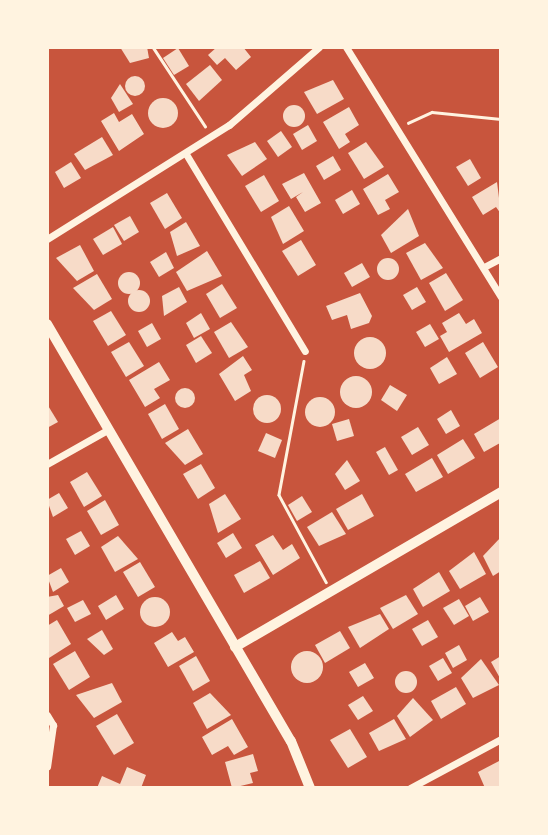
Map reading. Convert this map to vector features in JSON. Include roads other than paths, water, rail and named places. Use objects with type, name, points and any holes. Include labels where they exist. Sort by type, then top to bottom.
[{"type":"street","points":[[47,239],[186,154],[318,47]]},
{"type":"street","points":[[346,47],[501,297]]},
{"type":"street","points":[[186,154],[305,351]]},
{"type":"street","points":[[484,267],[501,258]]},
{"type":"street","points":[[47,324],[291,741],[310,788]]},
{"type":"street","points":[[47,464],[109,429]]},
{"type":"street","points":[[235,648],[501,492]]},
{"type":"street","points":[[47,715],[53,725],[47,766]]},
{"type":"street","points":[[410,788],[501,739]]}]
